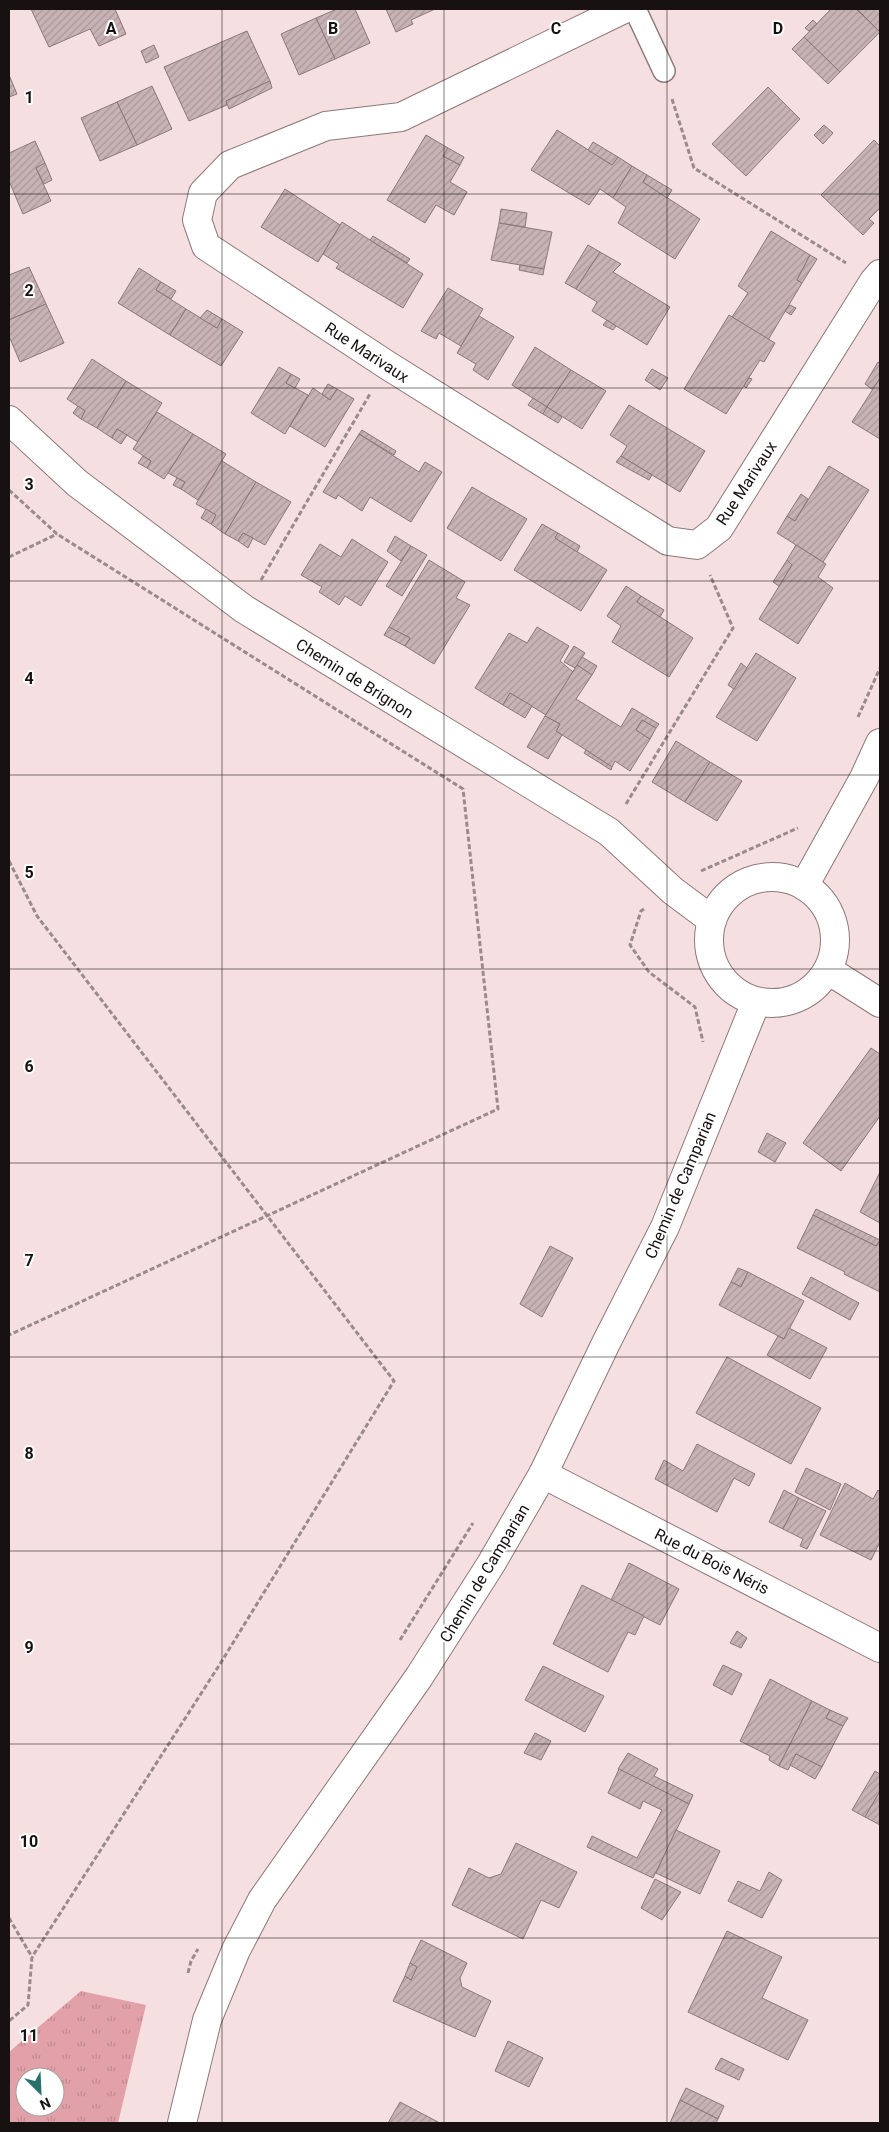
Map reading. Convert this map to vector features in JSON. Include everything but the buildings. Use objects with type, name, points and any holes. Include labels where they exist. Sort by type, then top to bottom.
[{"type":"street","name":"Rue Marivaux","points":[[624,9],[401,117],[326,126],[230,165],[203,192],[197,220],[206,246],[387,365],[668,541],[697,544],[719,528],[877,277]]},
{"type":"street","name":"Chemin de Brignon","points":[[9,420],[77,483],[244,609],[608,832],[673,891],[712,920]]},
{"type":"street","points":[[804,886],[864,778],[880,743]]},
{"type":"street","points":[[768,877],[787,878],[804,886],[819,898],[830,914],[836,933],[834,952],[828,970],[815,987],[797,999],[777,1004],[756,1002],[737,994],[722,979],[712,961],[709,940],[712,920],[721,903],[734,890],[750,881],[768,877]]},
{"type":"street","points":[[828,970],[880,1003]]},
{"type":"street","name":"Chemin de Camparian","points":[[182,2123],[207,2020],[229,1965],[262,1900],[419,1677],[491,1564],[544,1474],[606,1342],[665,1228],[756,1002]]},
{"type":"street","name":"Rue du Bois Néris","points":[[544,1474],[880,1648]]},
{"type":"lane","points":[[636,9],[664,71]]},
{"type":"path","points":[[664,71],[694,168],[877,277]]},
{"type":"path","points":[[244,609],[387,365]]},
{"type":"path","points":[[9,490],[57,534],[463,789],[498,1109],[9,1335]]},
{"type":"path","points":[[9,557],[57,534]]},
{"type":"path","points":[[608,832],[733,628],[697,544]]},
{"type":"path","points":[[857,719],[880,668]]},
{"type":"path","points":[[700,1052],[703,1043],[695,1007],[649,972],[630,945],[640,911],[673,891],[696,873],[801,827]]},
{"type":"path","points":[[9,861],[37,916],[394,1381],[220,1664],[32,1958],[28,2005],[9,2021]]},
{"type":"path","points":[[397,1645],[476,1519]]},
{"type":"path","points":[[9,1918],[32,1958]]},
{"type":"path","points":[[186,1980],[191,1961],[200,1945]]},
{"type":"green space","points":[[81,1991],[146,2005],[118,2123],[9,2123],[9,2052]]}]
